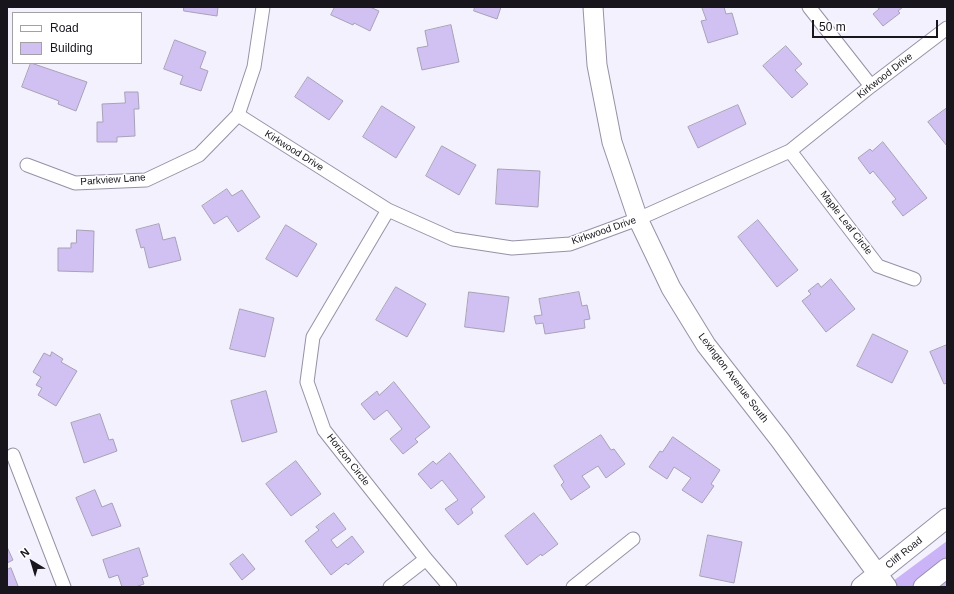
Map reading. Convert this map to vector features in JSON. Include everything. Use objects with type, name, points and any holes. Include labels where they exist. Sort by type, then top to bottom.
[{"type":"street","name":"Parkview Lane","points":[[27,166],[75,183],[146,180],[199,155],[238,115],[254,67],[263,7]]},
{"type":"street","name":"Lexington Avenue South","points":[[593,7],[597,65],[612,142],[638,219],[671,288],[706,345],[780,440],[882,581]]},
{"type":"street","points":[[809,7],[871,86]]},
{"type":"street","name":"Kirkwood Drive","points":[[238,115],[388,210],[453,239],[512,248],[570,244],[638,219],[790,151],[871,86],[947,28]]},
{"type":"street","name":"Maple Leaf Circle","points":[[790,151],[878,266],[914,279]]},
{"type":"street","name":"Horizon Circle","points":[[388,210],[312,337],[307,382],[324,430],[450,587]]},
{"type":"street","points":[[13,455],[64,587]]},
{"type":"street","name":"Cliff Road","points":[[861,587],[882,581],[947,518]]},
{"type":"street","points":[[573,587],[633,539]]},
{"type":"street","points":[[390,587],[426,559]]},
{"type":"street","points":[[923,587],[947,568]]},
{"type":"shaded area","points":[[947,541],[947,587],[885,587]]},
{"type":"building","points":[[184,7],[218,7],[217,16],[184,11]]},
{"type":"building","points":[[335,7],[370,7],[379,11],[370,31],[354,23],[353,25],[331,15]]},
{"type":"building","points":[[475,7],[501,7],[497,19],[474,11]]},
{"type":"building","points":[[702,7],[724,7],[726,14],[732,13],[738,34],[708,43],[701,21],[706,20]]},
{"type":"building","points":[[877,7],[903,7],[898,11],[900,13],[883,26],[873,14],[879,9]]},
{"type":"building","points":[[451,25],[459,62],[422,70],[417,48],[428,46],[425,31]]},
{"type":"building","points":[[175,40],[206,52],[200,68],[208,71],[201,91],[180,84],[183,76],[164,69]]},
{"type":"building","points":[[786,46],[802,64],[795,70],[808,84],[792,98],[763,66]]},
{"type":"building","points":[[31,64],[87,82],[76,111],[58,104],[59,101],[22,87]]},
{"type":"building","points":[[308,77],[343,101],[329,120],[295,97]]},
{"type":"building","points":[[125,92],[138,92],[139,109],[134,109],[135,136],[117,137],[117,142],[97,142],[97,122],[103,122],[102,104],[125,103]]},
{"type":"building","points":[[738,105],[746,124],[698,148],[688,127]]},
{"type":"building","points":[[382,106],[415,127],[396,158],[363,137]]},
{"type":"building","points":[[947,108],[947,146],[928,122]]},
{"type":"building","points":[[883,142],[927,198],[903,216],[892,202],[896,199],[873,171],[870,174],[858,158],[870,149],[872,151]]},
{"type":"building","points":[[442,146],[476,165],[459,195],[426,176]]},
{"type":"building","points":[[498,169],[540,171],[538,207],[496,204]]},
{"type":"building","points":[[227,189],[232,196],[242,190],[260,217],[238,232],[227,216],[214,224],[202,206]]},
{"type":"building","points":[[758,220],[798,270],[777,287],[738,237]]},
{"type":"building","points":[[159,224],[163,240],[175,237],[181,260],[149,268],[144,247],[141,248],[136,230]]},
{"type":"building","points":[[286,225],[317,244],[297,277],[266,259]]},
{"type":"building","points":[[77,230],[94,231],[93,272],[58,271],[58,248],[71,248],[71,243],[76,243]]},
{"type":"building","points":[[831,279],[855,309],[826,332],[802,301],[811,294],[808,291],[818,283],[821,287]]},
{"type":"building","points":[[396,287],[426,304],[407,337],[376,320]]},
{"type":"building","points":[[469,292],[509,297],[504,332],[465,327]]},
{"type":"building","points":[[579,292],[582,306],[587,305],[590,319],[584,320],[585,328],[545,334],[543,323],[536,324],[534,316],[542,315],[539,299]]},
{"type":"building","points":[[240,309],[274,318],[265,357],[230,349]]},
{"type":"building","points":[[873,334],[908,351],[892,383],[857,366]]},
{"type":"building","points":[[947,345],[947,383],[944,384],[930,352]]},
{"type":"building","points":[[52,352],[63,359],[61,362],[77,371],[56,406],[38,395],[42,388],[36,385],[41,377],[33,372],[44,353],[50,356]]},
{"type":"building","points":[[394,382],[430,427],[415,439],[418,442],[403,454],[390,439],[402,429],[387,410],[374,420],[361,404],[377,391],[379,395]]},
{"type":"building","points":[[266,391],[277,432],[242,442],[231,401]]},
{"type":"building","points":[[100,414],[109,440],[113,439],[117,451],[84,463],[71,423]]},
{"type":"building","points":[[601,435],[611,450],[614,449],[625,464],[606,478],[598,466],[582,476],[590,487],[571,500],[561,485],[564,482],[554,466]]},
{"type":"building","points":[[673,437],[720,470],[711,484],[714,486],[702,503],[682,490],[691,478],[674,467],[667,479],[649,467],[660,451],[662,452]]},
{"type":"building","points":[[450,453],[485,497],[471,509],[473,513],[458,525],[445,509],[458,500],[442,480],[431,489],[418,474],[433,461],[436,464]]},
{"type":"building","points":[[296,461],[321,494],[291,516],[266,484]]},
{"type":"building","points":[[95,490],[102,507],[112,503],[121,526],[92,536],[76,498]]},
{"type":"building","points":[[334,513],[346,529],[331,540],[337,548],[352,536],[364,552],[348,565],[346,563],[331,575],[305,541],[319,530],[316,527]]},
{"type":"building","points":[[534,513],[558,544],[542,556],[541,554],[527,565],[505,536]]},
{"type":"building","points":[[708,535],[742,542],[734,583],[700,576]]},
{"type":"building","points":[[7,547],[13,560],[7,563]]},
{"type":"building","points":[[139,548],[148,576],[142,578],[144,584],[135,587],[122,587],[118,575],[109,578],[103,560]]},
{"type":"building","points":[[243,554],[255,569],[242,580],[230,564]]},
{"type":"building","points":[[11,568],[18,586],[16,587],[7,587],[7,570]]}]
